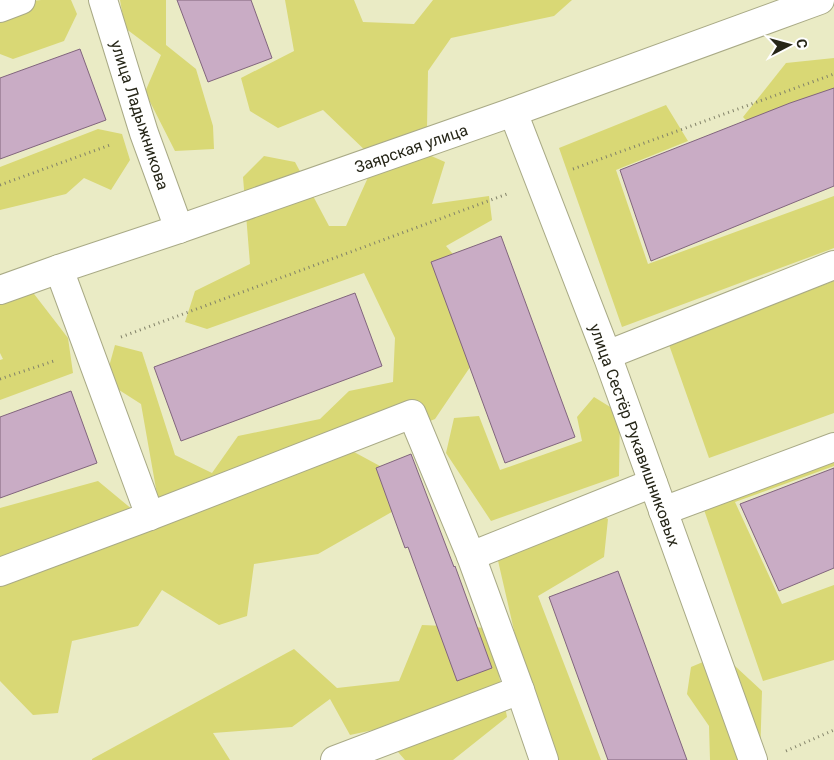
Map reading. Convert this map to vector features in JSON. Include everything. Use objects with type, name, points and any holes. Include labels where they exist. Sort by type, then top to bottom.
[{"type":"street","points":[[0,8],[20,0]]},
{"type":"street","name":"улица Ладыжникова","points":[[103,0],[144,133],[179,230]]},
{"type":"street","name":"Заярская улица","points":[[0,290],[179,230],[513,112],[808,2]]},
{"type":"street","name":"улица Сестёр Рукавишниковых","points":[[513,112],[607,355],[753,760]]},
{"type":"street","points":[[607,355],[834,265]]},
{"type":"street","points":[[59,269],[150,516]]},
{"type":"street","points":[[0,572],[412,414],[471,556],[544,760]]},
{"type":"street","points":[[663,511],[834,447]]},
{"type":"street","points":[[471,556],[653,484]]},
{"type":"street","points":[[335,760],[520,690]]},
{"type":"path","points":[[0,379],[89,349],[834,74]]},
{"type":"path","points":[[0,185],[144,133]]},
{"type":"path","points":[[781,753],[834,730]]},
{"type":"shaded area","points":[[71,0],[77,14],[64,41],[13,59],[0,54],[0,18],[25,2]]},
{"type":"shaded area","points":[[120,0],[166,0],[166,45],[196,69],[213,126],[214,149],[175,151],[145,92],[161,55],[125,28]]},
{"type":"shaded area","points":[[285,0],[354,0],[363,22],[414,24],[433,0],[572,0],[554,16],[451,38],[428,71],[427,128],[370,155],[323,110],[278,128],[250,111],[241,78],[294,51]]},
{"type":"shaded area","points":[[834,58],[834,102],[757,132],[743,117],[786,63]]},
{"type":"shaded area","points":[[666,105],[688,141],[616,170],[648,264],[834,196],[834,248],[622,327],[559,148]]},
{"type":"shaded area","points":[[98,129],[122,134],[130,160],[111,190],[84,178],[66,194],[0,210],[0,167]]},
{"type":"shaded area","points":[[420,151],[445,162],[432,204],[489,196],[492,220],[446,246],[470,274],[485,345],[435,419],[354,452],[404,479],[404,505],[318,554],[254,564],[247,616],[219,625],[162,590],[138,626],[72,641],[58,713],[33,715],[0,681],[0,508],[98,481],[133,510],[158,500],[141,404],[105,381],[115,345],[142,352],[175,455],[212,473],[238,436],[320,419],[349,391],[393,382],[395,338],[364,273],[207,329],[185,322],[195,291],[250,264],[243,177],[264,156],[295,162],[329,226],[346,226],[370,173]]},
{"type":"shaded area","points":[[834,281],[834,413],[709,458],[668,342]]},
{"type":"shaded area","points":[[0,284],[31,290],[68,338],[73,373],[0,400],[0,360],[3,359],[0,353]]},
{"type":"shaded area","points":[[594,397],[620,413],[619,476],[491,521],[446,453],[454,418],[479,416],[500,470],[582,441],[577,417]]},
{"type":"shaded area","points":[[834,450],[834,466],[735,502],[782,604],[834,585],[834,660],[763,681],[701,501]]},
{"type":"shaded area","points":[[574,501],[608,519],[604,557],[538,596],[601,760],[556,760],[522,665],[493,539]]},
{"type":"shaded area","points":[[422,625],[490,628],[507,717],[453,760],[405,760],[378,729],[350,735],[330,699],[292,727],[213,733],[230,760],[92,760],[294,649],[337,688],[399,681]]},
{"type":"shaded area","points":[[722,654],[762,691],[760,760],[710,760],[709,726],[687,694],[691,667]]},
{"type":"building","points":[[177,0],[251,0],[272,58],[208,82]]},
{"type":"building","points":[[80,49],[106,120],[0,159],[0,78]]},
{"type":"building","points":[[834,88],[834,186],[651,261],[620,170],[790,103]]},
{"type":"building","points":[[501,236],[575,437],[505,463],[431,262]]},
{"type":"building","points":[[355,293],[382,366],[181,441],[154,367]]},
{"type":"building","points":[[71,391],[97,463],[0,498],[0,417]]},
{"type":"building","points":[[411,454],[455,566],[492,668],[457,681],[408,547],[405,548],[376,468]]},
{"type":"building","points":[[834,468],[834,568],[779,591],[740,504]]},
{"type":"building","points":[[618,571],[687,760],[608,760],[549,597]]}]
